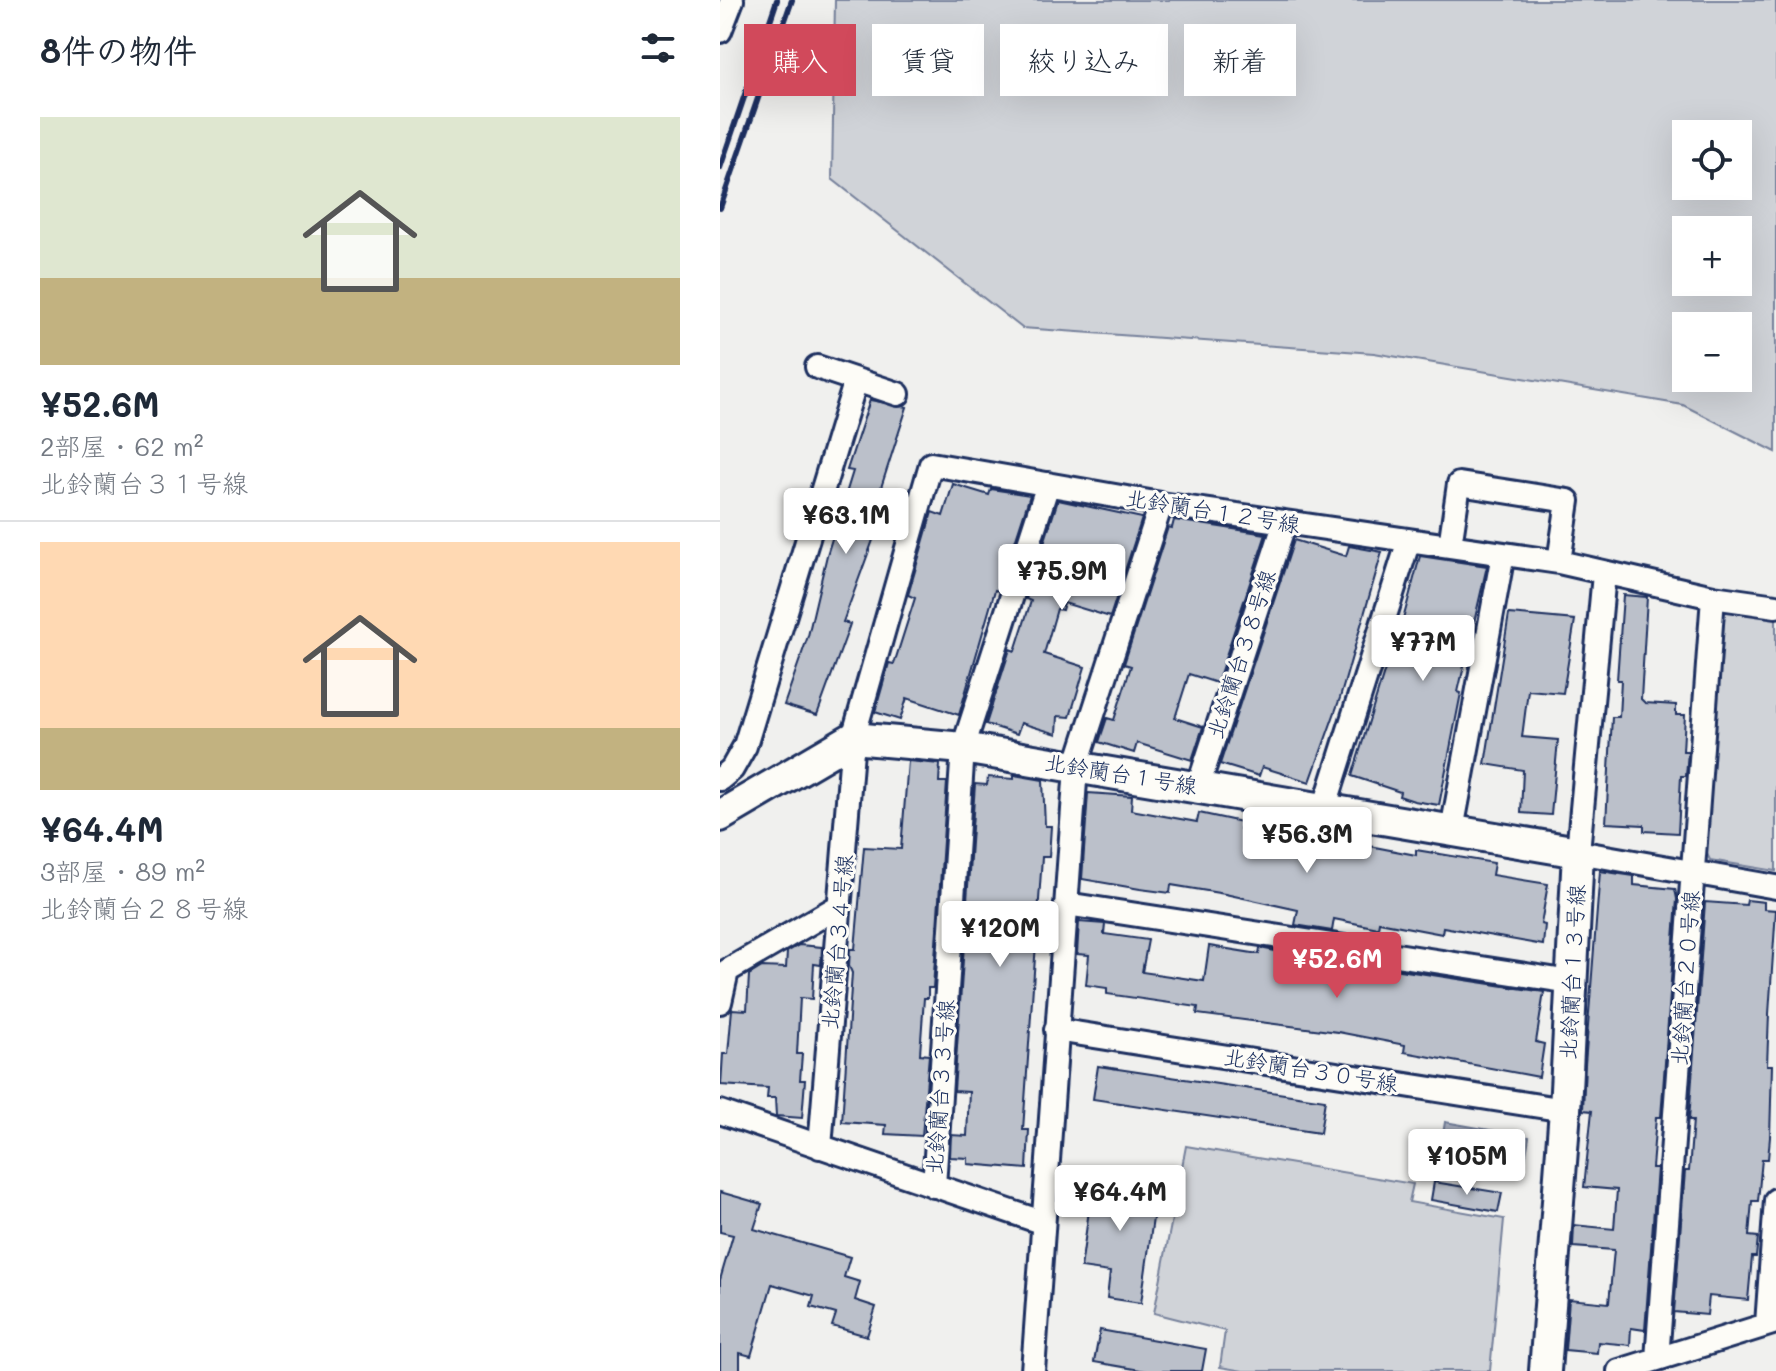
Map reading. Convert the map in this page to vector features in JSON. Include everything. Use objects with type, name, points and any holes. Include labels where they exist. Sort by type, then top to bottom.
[{"type":"street","points":[[720,31],[732,0]]},
{"type":"street","points":[[817,367],[898,394]]},
{"type":"street","points":[[720,779],[732,769],[745,746],[856,380]]},
{"type":"street","name":"北鈴蘭台１２号線","points":[[853,738],[931,464],[1161,504],[1559,562],[1713,597],[1776,606]]},
{"type":"street","name":"北鈴蘭台３３号線","points":[[934,1186],[963,748],[1048,484]]},
{"type":"street","points":[[1450,546],[1459,484],[1568,501],[1559,562]]},
{"type":"street","points":[[1033,1371],[1041,1222],[1076,767],[1161,504]]},
{"type":"street","name":"北鈴蘭台３８号線","points":[[1198,787],[1285,522]]},
{"type":"street","points":[[1324,809],[1409,540]]},
{"type":"street","points":[[1452,830],[1503,554]]},
{"type":"street","name":"北鈴蘭台１３号線","points":[[1545,1371],[1565,1110],[1578,852],[1604,574]]},
{"type":"street","name":"北鈴蘭台２０号線","points":[[1657,1359],[1713,597]]},
{"type":"street","points":[[720,816],[853,738]]},
{"type":"street","name":"北鈴蘭台１号線","points":[[853,738],[963,748],[1776,887]]},
{"type":"street","name":"北鈴蘭台３４号線","points":[[820,1147],[853,738]]},
{"type":"street","points":[[1066,904],[1571,982]]},
{"type":"street","points":[[720,1002],[727,971],[839,906]]},
{"type":"street","name":"北鈴蘭台３０号線","points":[[1056,1030],[1565,1110]]},
{"type":"street","points":[[720,1112],[1041,1222]]},
{"type":"street","points":[[1619,1371],[1772,1323],[1776,1200]]},
{"type":"shaded area","points":[[835,0],[1776,0],[1776,452],[1683,405],[1374,353],[1022,328],[832,179],[833,96],[856,96],[856,24],[835,24]]},
{"type":"shaded area","points":[[1729,610],[1776,618],[1776,871],[1710,860],[1703,845],[1720,617]]},
{"type":"shaded area","points":[[1186,1146],[1413,1184],[1409,1202],[1504,1219],[1490,1371],[1243,1371],[1220,1367],[1225,1331],[1154,1313]]},
{"type":"water","points":[[1445,1122],[1529,1137],[1523,1173],[1439,1158]]},
{"type":"building","points":[[870,400],[907,407],[878,497],[868,538],[873,540],[843,622],[850,624],[817,715],[784,705],[808,636],[827,555],[853,471],[847,470]]},
{"type":"building","points":[[953,484],[989,495],[991,489],[1030,495],[999,591],[995,590],[959,715],[907,698],[900,720],[875,712],[889,663],[894,664],[915,598],[908,595],[932,512],[943,516]]},
{"type":"building","points":[[1058,500],[1142,518],[1110,617],[1064,603],[1062,610],[1057,609],[1044,654],[1085,667],[1070,717],[1058,716],[1057,734],[1021,723],[1017,734],[986,724],[1010,649],[1015,651],[1031,601],[1026,599]]},
{"type":"building","points":[[1174,520],[1266,534],[1217,683],[1189,674],[1175,718],[1203,727],[1192,760],[1137,743],[1134,753],[1099,742],[1107,718],[1114,720],[1131,666],[1124,664],[1168,527],[1172,528]]},
{"type":"building","points":[[1294,540],[1346,556],[1349,546],[1382,552],[1340,698],[1310,782],[1262,767],[1259,776],[1220,764]]},
{"type":"building","points":[[1420,556],[1487,566],[1458,692],[1461,693],[1439,805],[1399,796],[1400,792],[1352,776],[1386,666],[1390,668]]},
{"type":"building","points":[[1623,595],[1647,597],[1641,699],[1645,703],[1676,705],[1676,715],[1685,715],[1683,751],[1688,751],[1686,776],[1681,776],[1678,833],[1644,831],[1644,825],[1606,823],[1612,717],[1619,717],[1621,680],[1617,680]]},
{"type":"building","points":[[1509,614],[1575,620],[1563,693],[1528,690],[1522,737],[1558,740],[1551,815],[1521,813],[1523,770],[1485,764]]},
{"type":"building","points":[[908,761],[940,764],[939,782],[947,782],[933,988],[928,988],[928,998],[924,998],[920,1054],[929,1055],[922,1136],[885,1134],[886,1125],[842,1122],[852,973],[849,966],[850,949],[855,949],[864,847],[901,849]]},
{"type":"building","points":[[1014,775],[1043,780],[1045,826],[1051,826],[1049,857],[1042,857],[1023,1130],[1029,1130],[1027,1169],[968,1164],[968,1158],[950,1157],[951,1135],[967,1136],[969,1092],[954,1091],[975,784],[987,785],[988,777],[1014,779]]},
{"type":"building","points":[[1088,793],[1132,796],[1131,810],[1197,822],[1199,813],[1241,822],[1240,829],[1297,840],[1358,850],[1359,844],[1416,855],[1416,850],[1494,863],[1492,875],[1548,884],[1541,924],[1545,925],[1543,945],[1443,927],[1442,934],[1379,922],[1378,928],[1334,919],[1332,931],[1295,925],[1298,910],[1225,894],[1171,885],[1170,893],[1082,879]]},
{"type":"building","points":[[1600,871],[1634,876],[1634,885],[1675,889],[1677,899],[1661,1117],[1656,1117],[1652,1168],[1657,1168],[1645,1330],[1631,1328],[1630,1345],[1598,1342],[1597,1353],[1565,1350],[1569,1299],[1609,1303],[1614,1250],[1573,1247],[1574,1225],[1614,1229],[1617,1190],[1584,1187],[1592,1111],[1583,1110],[1585,1065]]},
{"type":"building","points":[[1747,900],[1764,902],[1764,909],[1776,910],[1767,1065],[1772,1065],[1770,1137],[1768,1159],[1762,1159],[1758,1201],[1752,1201],[1749,1236],[1758,1237],[1756,1257],[1752,1257],[1748,1300],[1709,1296],[1707,1315],[1674,1312],[1685,1171],[1689,1171],[1693,1120],[1689,1120],[1705,902],[1746,905]]},
{"type":"building","points":[[1079,922],[1105,924],[1104,934],[1148,940],[1142,972],[1204,981],[1209,946],[1259,954],[1260,948],[1372,970],[1373,966],[1544,992],[1536,1042],[1544,1044],[1539,1077],[1404,1052],[1405,1045],[1338,1032],[1197,1014],[1198,1007],[1107,994],[1107,988],[1086,985],[1089,955],[1077,954]]},
{"type":"building","points":[[799,945],[822,947],[821,965],[814,964],[812,999],[800,998],[797,1054],[802,1054],[800,1080],[805,1080],[802,1118],[776,1116],[775,1098],[767,1098],[768,1088],[721,1085],[723,1054],[728,1054],[732,1009],[747,1010],[749,975],[762,967],[786,968],[787,952]]},
{"type":"building","points":[[1098,1066],[1325,1100],[1320,1133],[1093,1099]]},
{"type":"building","points":[[1094,1174],[1158,1183],[1141,1303],[1107,1298],[1110,1272],[1081,1268]]},
{"type":"building","points":[[1434,1182],[1502,1193],[1498,1212],[1431,1200]]},
{"type":"building","points":[[720,1192],[762,1204],[754,1229],[850,1257],[844,1277],[860,1282],[855,1300],[876,1307],[867,1336],[832,1326],[836,1314],[811,1307],[814,1296],[772,1284],[751,1356],[740,1353],[740,1371],[720,1371],[720,1280],[733,1235],[720,1232]]},
{"type":"building","points":[[1100,1330],[1206,1349],[1202,1371],[1146,1371],[1094,1362]]},
{"type":"railway","points":[[720,168],[777,0]]},
{"type":"railway","points":[[720,208],[792,0]]}]
